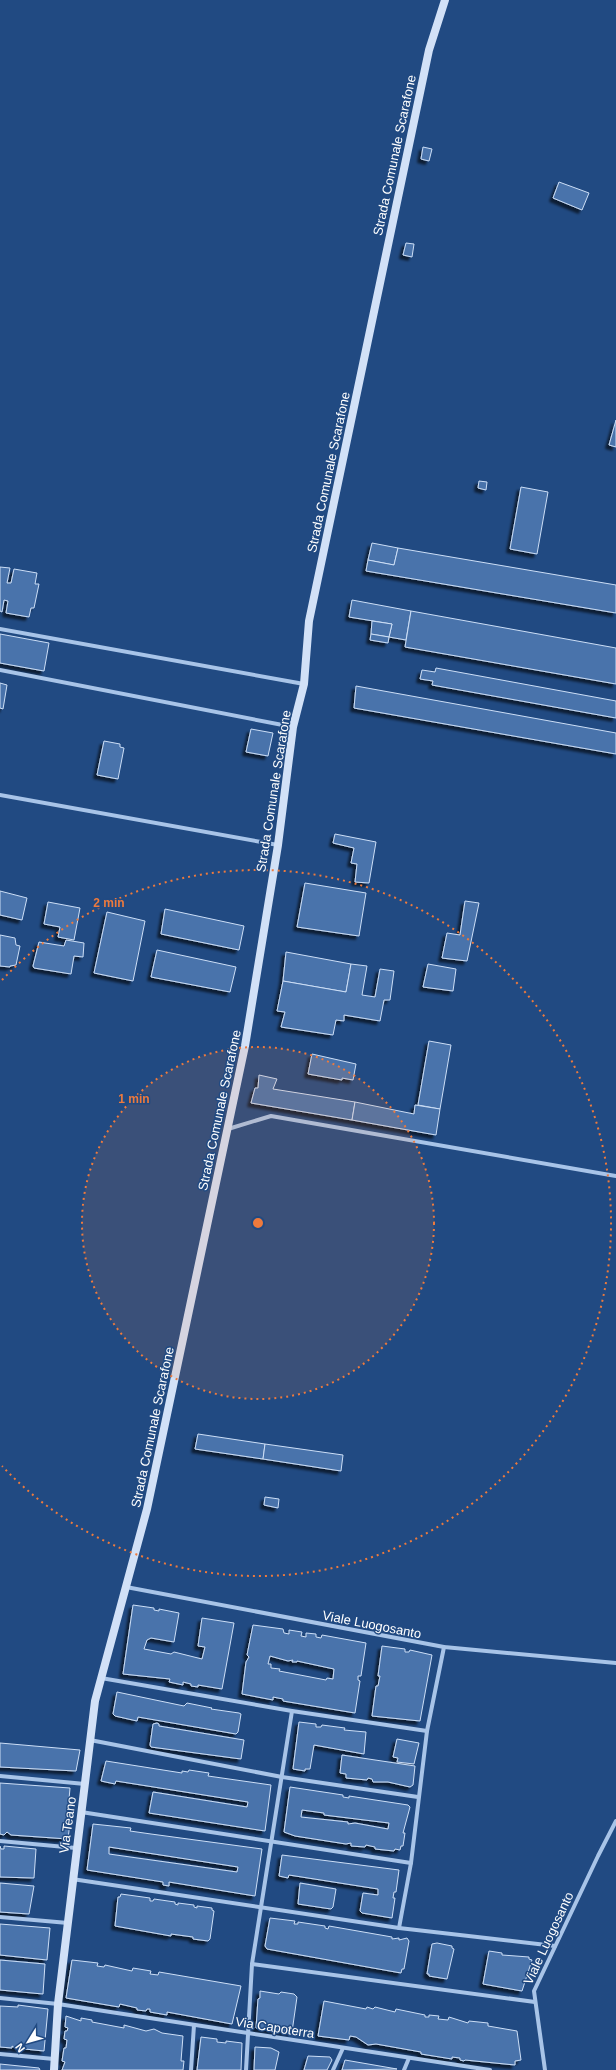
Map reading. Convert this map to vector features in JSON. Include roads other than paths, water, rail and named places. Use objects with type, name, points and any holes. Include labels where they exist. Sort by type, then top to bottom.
[{"type":"street","name":"Strada Comunale Scarafone","points":[[126,1587],[147,1508],[245,1046],[278,845],[293,727],[304,684],[310,613],[429,50],[445,0]]},
{"type":"street","points":[[0,629],[304,684]]},
{"type":"street","points":[[0,670],[293,727]]},
{"type":"street","points":[[0,795],[278,845]]},
{"type":"street","points":[[228,1129],[271,1116],[616,1176]]},
{"type":"street","name":"Viale Luogosanto","points":[[126,1587],[444,1647],[616,1663]]},
{"type":"street","name":"Via Teano","points":[[54,2070],[58,2004],[72,1879],[95,1701],[126,1587]]},
{"type":"street","points":[[400,1928],[411,1862],[427,1731],[444,1647]]},
{"type":"street","points":[[101,1678],[292,1711],[427,1731]]},
{"type":"street","points":[[246,2070],[252,1964],[292,1711]]},
{"type":"street","points":[[90,1740],[282,1777],[418,1797]]},
{"type":"street","points":[[0,1776],[85,1784]]},
{"type":"street","points":[[81,1812],[411,1862]]},
{"type":"street","name":"Viale Luogosanto","points":[[545,2070],[534,1991],[616,1821]]},
{"type":"street","points":[[0,1841],[76,1848]]},
{"type":"street","points":[[72,1879],[400,1928],[555,1946]]},
{"type":"street","points":[[0,1917],[68,1923]]},
{"type":"street","points":[[252,1964],[535,2002]]},
{"type":"street","name":"Via Capoterra","points":[[0,1998],[58,2004],[490,2070]]},
{"type":"street","points":[[191,2070],[194,2025]]},
{"type":"street","points":[[333,2070],[343,2048]]},
{"type":"street","points":[[0,2054],[54,2059]]},
{"type":"street","points":[[404,2070],[409,2058]]}]
